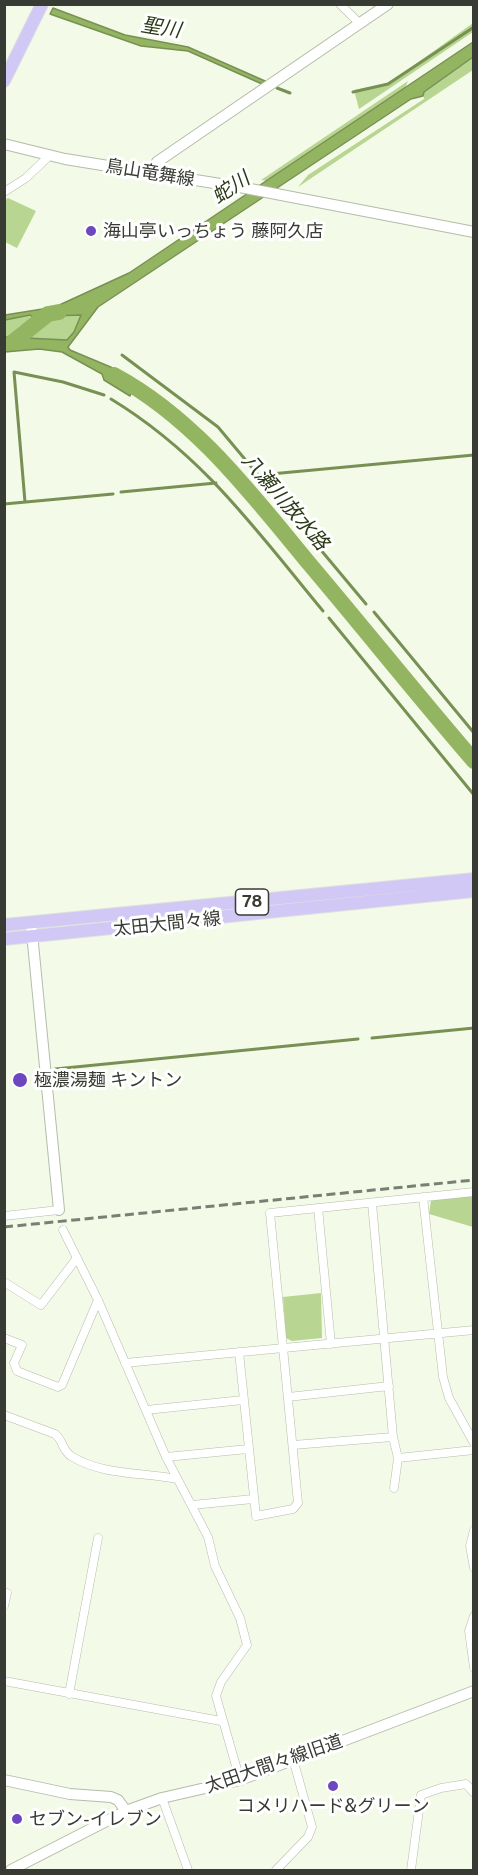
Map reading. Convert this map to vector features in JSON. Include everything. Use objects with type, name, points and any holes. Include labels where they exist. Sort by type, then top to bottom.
[{"type":"main road","points":[[4,81],[42,4]]},
{"type":"main road","name":"太田大間々線","points":[[4,925],[474,879]]},
{"type":"main road","name":"太田大間々線","points":[[4,939],[32,938],[474,891]]},
{"type":"street","points":[[340,4],[360,24]]},
{"type":"street","points":[[151,172],[157,162],[388,4]]},
{"type":"street","name":"鳥山竜舞線","points":[[4,144],[49,156],[248,189],[474,232]]},
{"type":"street","points":[[4,192],[26,178],[49,156]]},
{"type":"street","points":[[4,1216],[59,1210],[30,923]]},
{"type":"street","points":[[239,1352],[256,1516],[295,1508],[297,1503],[293,1445],[270,1213],[474,1192]]},
{"type":"street","points":[[423,1197],[437,1334],[446,1389],[474,1443]]},
{"type":"street","points":[[372,1203],[393,1437],[398,1458],[394,1488]]},
{"type":"street","points":[[318,1208],[331,1344]]},
{"type":"street","points":[[63,1230],[98,1300],[166,1457],[208,1537],[215,1566],[240,1618],[246,1639],[242,1654],[216,1692],[221,1721],[240,1780]]},
{"type":"street","points":[[4,1282],[41,1305],[77,1258]]},
{"type":"street","points":[[4,1338],[22,1345],[14,1363],[17,1371],[58,1387],[62,1385],[98,1300]]},
{"type":"street","points":[[125,1364],[474,1330]]},
{"type":"street","points":[[288,1397],[389,1386]]},
{"type":"street","points":[[146,1410],[243,1400]]},
{"type":"street","points":[[4,1415],[55,1434],[61,1439],[65,1452],[74,1457],[122,1474],[177,1479]]},
{"type":"street","points":[[293,1445],[393,1437]]},
{"type":"street","points":[[166,1457],[248,1449]]},
{"type":"street","points":[[398,1458],[474,1450]]},
{"type":"street","points":[[192,1505],[253,1499]]},
{"type":"street","points":[[474,1530],[470,1546],[474,1568]]},
{"type":"street","points":[[69,1694],[98,1538]]},
{"type":"street","points":[[4,1606],[7,1593]]},
{"type":"street","points":[[474,1616],[470,1631],[474,1668]]},
{"type":"street","points":[[4,1681],[221,1721]]},
{"type":"street","name":"太田大間々線旧道","points":[[11,1870],[126,1811],[162,1798],[240,1780],[474,1691]]},
{"type":"street","points":[[276,1870],[308,1837],[312,1827],[293,1759]]},
{"type":"street","points":[[4,1780],[70,1794],[111,1797],[118,1800],[126,1811]]},
{"type":"street","points":[[411,1870],[421,1795],[441,1788],[466,1784],[474,1793]]},
{"type":"street","points":[[162,1798],[188,1870]]},
{"type":"shaded area","points":[[53,8],[125,35],[188,47],[265,81],[262,84],[188,51],[141,46],[50,14]]},
{"type":"shaded area","points":[[473,23],[473,32],[359,109],[354,90],[389,83]]},
{"type":"shaded area","points":[[473,42],[473,57],[424,92],[423,96],[411,99],[98,307],[68,347],[70,350],[113,368],[136,382],[130,396],[104,380],[102,374],[62,352],[39,349],[5,352],[5,337],[67,340],[74,332],[81,315],[51,316],[39,321],[30,315],[5,320],[5,315],[55,307],[129,273]]},
{"type":"shaded area","points":[[473,57],[473,70],[298,187],[308,175],[424,99],[423,93]]},
{"type":"shaded area","points":[[408,81],[405,88],[268,181],[261,180]]},
{"type":"shaded area","points":[[8,198],[36,211],[17,248],[5,242],[5,200]]},
{"type":"shaded area","points":[[81,314],[74,332],[67,340],[5,337],[5,320],[30,315],[40,321],[51,316]]},
{"type":"shaded area","points":[[473,1196],[473,1227],[429,1214],[431,1200]]},
{"type":"shaded area","points":[[321,1293],[322,1338],[292,1341],[286,1338],[283,1297]]},
{"type":"waterway","name":"聖川","points":[[353,92],[388,84],[474,27]]},
{"type":"waterway","name":"聖川","points":[[277,88],[290,93]]},
{"type":"waterway","name":"蛇川","points":[[13,342],[48,314],[59,312]]},
{"type":"waterway","points":[[122,355],[218,427],[366,604]]},
{"type":"waterway","points":[[25,502],[14,372],[63,382],[104,395]]},
{"type":"waterway","name":"八瀬川放水路","points":[[114,375],[170,412],[219,458],[474,761]]},
{"type":"waterway","points":[[111,399],[174,444],[201,469],[251,523],[323,611]]},
{"type":"waterway","points":[[260,475],[474,455]]},
{"type":"waterway","points":[[121,492],[216,483]]},
{"type":"waterway","points":[[4,504],[113,494]]},
{"type":"waterway","points":[[374,612],[474,733]]},
{"type":"waterway","points":[[329,618],[474,795]]},
{"type":"waterway","points":[[467,753],[474,747]]},
{"type":"waterway","points":[[372,1038],[474,1028]]},
{"type":"waterway","points":[[55,1069],[358,1039]]},
{"type":"railway","points":[[4,1227],[474,1180]]},
{"type":"place","name":"海山亭いっちょう 藤阿久店","points":[[91,231]]},
{"type":"place","name":"極濃湯麺 キントン","points":[[20,1080]]},
{"type":"place","name":"コメリハード&グリーン","points":[[333,1786]]},
{"type":"place","name":"セブン-イレブン","points":[[17,1819]]}]
